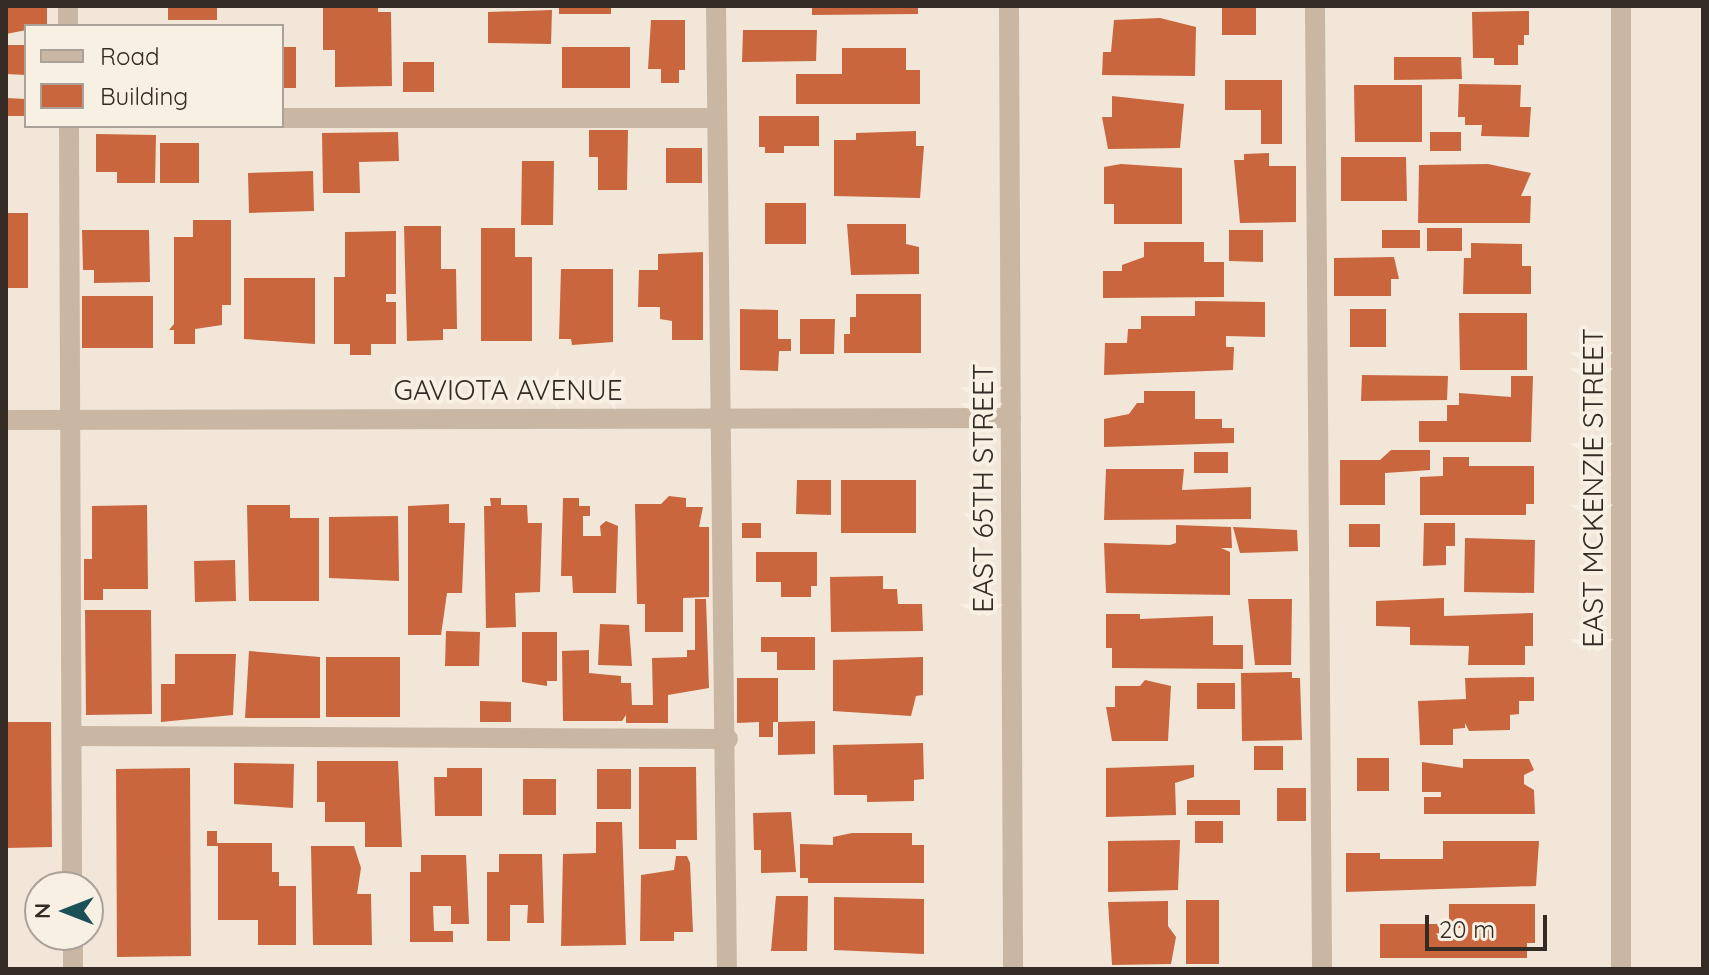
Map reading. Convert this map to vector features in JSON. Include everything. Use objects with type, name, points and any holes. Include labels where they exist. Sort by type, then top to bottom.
[{"type":"street","points":[[716,6],[714,118],[728,739],[727,969]]},
{"type":"street","name":"EAST 65TH STREET","points":[[1009,6],[1013,969]]},
{"type":"street","points":[[1315,6],[1322,969]]},
{"type":"street","name":"EAST MCKENZIE STREET","points":[[1621,6],[1621,969]]},
{"type":"street","points":[[284,118],[714,118]]},
{"type":"street","points":[[69,128],[72,871]]},
{"type":"street","name":"GAVIOTA AVENUE","points":[[6,420],[1011,418]]},
{"type":"street","points":[[72,736],[728,739]]},
{"type":"building","points":[[6,6],[47,6],[47,24],[24,24],[24,30],[6,34]]},
{"type":"building","points":[[168,6],[217,6],[217,20],[168,20]]},
{"type":"building","points":[[323,6],[378,6],[378,12],[391,12],[392,86],[335,87],[335,50],[323,50]]},
{"type":"building","points":[[559,6],[611,6],[611,14],[559,14]]},
{"type":"building","points":[[812,6],[918,6],[918,14],[812,15]]},
{"type":"building","points":[[1222,6],[1256,6],[1256,35],[1222,35]]},
{"type":"building","points":[[552,10],[551,44],[488,43],[488,12]]},
{"type":"building","points":[[1529,11],[1529,35],[1524,35],[1524,45],[1518,45],[1518,65],[1494,65],[1494,58],[1473,58],[1472,12]]},
{"type":"building","points":[[1160,18],[1196,27],[1195,76],[1102,75],[1103,52],[1111,52],[1114,20]]},
{"type":"building","points":[[651,20],[685,20],[685,70],[679,70],[679,83],[661,83],[661,69],[648,69]]},
{"type":"building","points":[[743,30],[817,30],[816,61],[742,62]]},
{"type":"building","points":[[6,45],[24,45],[24,75],[6,74]]},
{"type":"building","points":[[284,47],[296,47],[296,88],[284,88]]},
{"type":"building","points":[[562,47],[630,47],[630,88],[562,88]]},
{"type":"building","points":[[842,48],[906,48],[906,70],[920,70],[920,104],[796,104],[796,74],[842,74]]},
{"type":"building","points":[[1394,57],[1461,57],[1462,79],[1394,80]]},
{"type":"building","points":[[403,62],[434,62],[434,92],[403,92]]},
{"type":"building","points":[[1225,80],[1282,80],[1282,144],[1261,144],[1261,110],[1225,110]]},
{"type":"building","points":[[1459,84],[1521,85],[1520,107],[1531,107],[1529,137],[1481,136],[1482,125],[1465,125],[1465,117],[1458,117]]},
{"type":"building","points":[[1354,85],[1422,85],[1422,142],[1355,142]]},
{"type":"building","points":[[1112,96],[1184,104],[1180,148],[1108,149],[1102,117],[1112,117]]},
{"type":"building","points":[[6,98],[24,99],[24,116],[6,116]]},
{"type":"building","points":[[759,116],[819,116],[819,146],[784,146],[784,153],[765,153],[765,147],[759,147]]},
{"type":"building","points":[[589,130],[628,130],[627,190],[598,190],[598,157],[589,157]]},
{"type":"building","points":[[916,131],[916,146],[924,146],[920,198],[834,196],[834,140],[856,140],[856,133]]},
{"type":"building","points":[[398,132],[399,161],[359,162],[360,193],[323,193],[322,133]]},
{"type":"building","points":[[1430,132],[1461,132],[1461,151],[1430,151]]},
{"type":"building","points":[[96,134],[156,135],[155,183],[117,183],[117,172],[96,172]]},
{"type":"building","points":[[160,143],[199,143],[199,183],[160,183]]},
{"type":"building","points":[[666,148],[702,148],[702,183],[666,183]]},
{"type":"building","points":[[1269,153],[1269,166],[1296,166],[1296,222],[1240,223],[1234,160],[1244,160],[1244,154]]},
{"type":"building","points":[[1341,157],[1406,157],[1407,201],[1341,201]]},
{"type":"building","points":[[522,161],[554,161],[553,225],[521,225]]},
{"type":"building","points":[[1121,164],[1182,168],[1182,224],[1114,224],[1114,204],[1104,204],[1104,167]]},
{"type":"building","points":[[1488,164],[1531,173],[1521,196],[1531,196],[1530,223],[1418,223],[1419,165]]},
{"type":"building","points":[[313,171],[314,211],[249,213],[248,173]]},
{"type":"building","points":[[765,203],[806,203],[806,244],[765,244]]},
{"type":"building","points":[[6,213],[28,213],[28,288],[6,288]]},
{"type":"building","points":[[193,220],[231,220],[231,305],[222,305],[222,325],[195,329],[195,344],[174,344],[174,330],[169,330],[174,324],[174,237],[193,237]]},
{"type":"building","points":[[847,224],[906,224],[906,244],[919,247],[919,274],[851,275]]},
{"type":"building","points":[[404,226],[441,226],[441,269],[456,269],[457,329],[443,329],[443,340],[407,341]]},
{"type":"building","points":[[481,228],[515,228],[515,257],[532,257],[532,341],[481,341]]},
{"type":"building","points":[[1427,228],[1462,228],[1462,251],[1427,251]]},
{"type":"building","points":[[82,230],[149,230],[150,282],[94,283],[94,270],[83,270]]},
{"type":"building","points":[[1229,230],[1263,230],[1263,262],[1229,261]]},
{"type":"building","points":[[1382,230],[1420,230],[1420,248],[1382,248]]},
{"type":"building","points":[[396,231],[396,294],[386,294],[386,302],[396,302],[396,344],[371,344],[371,355],[350,355],[350,344],[334,344],[334,277],[345,277],[345,232]]},
{"type":"building","points":[[1144,242],[1204,242],[1204,262],[1224,262],[1224,297],[1103,298],[1103,271],[1122,271],[1122,265],[1144,257]]},
{"type":"building","points":[[1471,243],[1522,244],[1522,266],[1531,266],[1531,294],[1463,294],[1464,258],[1471,258]]},
{"type":"building","points":[[703,252],[703,340],[672,340],[672,321],[660,319],[660,307],[638,307],[639,270],[658,270],[658,254]]},
{"type":"building","points":[[1394,257],[1399,279],[1391,279],[1391,296],[1334,296],[1334,258]]},
{"type":"building","points":[[561,269],[613,269],[613,342],[572,345],[571,339],[559,339]]},
{"type":"building","points":[[244,278],[315,278],[315,344],[244,339]]},
{"type":"building","points":[[856,294],[921,294],[921,353],[844,353],[844,334],[850,334],[850,317],[856,317]]},
{"type":"building","points":[[82,296],[153,296],[153,348],[82,348]]},
{"type":"building","points":[[1195,301],[1265,302],[1265,337],[1226,336],[1226,347],[1234,347],[1233,370],[1104,375],[1105,343],[1127,343],[1128,329],[1141,329],[1141,316],[1195,316]]},
{"type":"building","points":[[740,309],[778,310],[778,339],[791,339],[791,351],[779,351],[778,371],[740,370]]},
{"type":"building","points":[[1350,309],[1386,309],[1386,347],[1350,347]]},
{"type":"building","points":[[1459,313],[1527,313],[1527,370],[1460,370]]},
{"type":"building","points":[[800,319],[835,319],[834,354],[800,354]]},
{"type":"building","points":[[1362,375],[1448,376],[1447,400],[1361,401]]},
{"type":"building","points":[[1511,376],[1533,376],[1531,442],[1419,442],[1419,421],[1447,421],[1447,405],[1459,405],[1459,393],[1511,397]]},
{"type":"building","points":[[1144,391],[1195,391],[1195,419],[1222,419],[1222,428],[1234,428],[1234,443],[1104,447],[1104,419],[1129,414],[1137,403],[1144,403]]},
{"type":"building","points":[[1391,450],[1430,450],[1430,470],[1385,473],[1385,505],[1340,505],[1340,460],[1380,460]]},
{"type":"building","points":[[1194,452],[1228,452],[1228,473],[1194,473]]},
{"type":"building","points":[[1443,457],[1469,457],[1469,466],[1534,466],[1534,504],[1526,504],[1526,515],[1420,515],[1420,477],[1443,476]]},
{"type":"building","points":[[1106,469],[1184,469],[1182,490],[1251,487],[1251,519],[1104,520]]},
{"type":"building","points":[[797,480],[831,480],[831,515],[796,514]]},
{"type":"building","points":[[841,480],[916,480],[916,533],[841,533]]},
{"type":"building","points":[[669,496],[686,498],[686,507],[703,507],[699,527],[709,527],[709,597],[683,598],[683,632],[645,632],[645,604],[637,604],[635,504],[661,504]]},
{"type":"building","points":[[490,498],[501,498],[501,505],[527,505],[528,523],[542,523],[540,592],[515,593],[516,627],[486,628],[484,506],[491,506]]},
{"type":"building","points":[[563,498],[579,498],[579,506],[590,506],[590,516],[583,516],[583,536],[601,536],[600,526],[606,521],[618,526],[616,593],[573,593],[572,576],[561,576]]},
{"type":"building","points":[[449,504],[449,523],[465,523],[462,593],[447,593],[441,635],[408,635],[408,506]]},
{"type":"building","points":[[147,505],[148,589],[103,589],[103,600],[84,600],[84,559],[92,559],[92,506]]},
{"type":"building","points":[[247,505],[290,505],[290,518],[319,518],[319,601],[249,601]]},
{"type":"building","points":[[398,516],[399,581],[329,578],[329,517]]},
{"type":"building","points":[[742,523],[761,523],[761,538],[742,538]]},
{"type":"building","points":[[1424,523],[1455,523],[1455,546],[1446,546],[1446,565],[1423,566]]},
{"type":"building","points":[[1349,524],[1380,524],[1380,547],[1349,547]]},
{"type":"building","points":[[1176,525],[1231,527],[1232,548],[1221,548],[1230,552],[1230,595],[1106,593],[1104,543],[1170,545],[1176,543]]},
{"type":"building","points":[[1233,527],[1297,530],[1298,551],[1240,553]]},
{"type":"building","points":[[1465,538],[1535,540],[1534,593],[1464,592]]},
{"type":"building","points":[[756,552],[817,552],[817,586],[811,586],[811,597],[781,597],[781,582],[756,582]]},
{"type":"building","points":[[235,560],[236,601],[195,602],[194,561]]},
{"type":"building","points":[[883,576],[883,589],[897,589],[898,604],[922,604],[923,631],[831,632],[830,577]]},
{"type":"building","points":[[1444,598],[1444,616],[1533,613],[1533,646],[1525,646],[1525,665],[1468,665],[1469,646],[1410,645],[1410,627],[1376,626],[1376,601]]},
{"type":"building","points":[[695,599],[706,599],[709,688],[668,695],[668,723],[626,723],[626,715],[622,721],[563,721],[562,651],[589,650],[589,673],[621,676],[621,683],[631,683],[632,705],[653,705],[652,658],[687,657],[687,650],[695,650]]},
{"type":"building","points":[[1248,599],[1292,599],[1291,665],[1255,665]]},
{"type":"building","points":[[85,610],[151,610],[152,714],[86,715]]},
{"type":"building","points":[[1106,614],[1140,614],[1140,619],[1213,616],[1213,645],[1243,645],[1243,669],[1112,668],[1112,648],[1106,648]]},
{"type":"building","points":[[600,624],[629,625],[632,666],[598,665]]},
{"type":"building","points":[[446,631],[480,632],[479,666],[445,666]]},
{"type":"building","points":[[522,632],[557,632],[557,681],[547,681],[547,686],[522,682]]},
{"type":"building","points":[[761,637],[815,637],[815,670],[777,670],[777,652],[761,652]]},
{"type":"building","points":[[249,651],[320,657],[320,718],[245,718]]},
{"type":"building","points":[[175,654],[236,654],[233,715],[161,722],[161,684],[175,684]]},
{"type":"building","points":[[326,657],[400,657],[400,717],[326,717]]},
{"type":"building","points":[[923,657],[923,695],[916,696],[911,716],[833,711],[833,660]]},
{"type":"building","points":[[1292,672],[1292,678],[1300,678],[1302,740],[1242,741],[1241,673]]},
{"type":"building","points":[[1534,677],[1534,701],[1519,701],[1519,714],[1510,715],[1510,730],[1469,731],[1465,723],[1465,728],[1453,729],[1453,745],[1420,745],[1418,701],[1466,699],[1465,678]]},
{"type":"building","points":[[737,678],[778,678],[778,722],[773,722],[773,737],[759,737],[759,722],[737,723]]},
{"type":"building","points":[[1145,680],[1171,686],[1168,741],[1112,741],[1106,707],[1115,707],[1115,686],[1140,686]]},
{"type":"building","points":[[1197,683],[1235,683],[1235,709],[1197,709]]},
{"type":"building","points":[[480,701],[511,702],[511,722],[480,722]]},
{"type":"building","points":[[815,721],[815,754],[778,755],[778,722]]},
{"type":"building","points":[[6,722],[51,722],[52,847],[6,848]]},
{"type":"building","points":[[923,743],[924,779],[914,780],[914,801],[867,802],[867,795],[834,795],[833,745]]},
{"type":"building","points":[[1254,746],[1283,746],[1283,770],[1254,770]]},
{"type":"building","points":[[1357,758],[1389,758],[1389,791],[1357,791]]},
{"type":"building","points":[[1463,759],[1529,759],[1534,770],[1524,775],[1524,784],[1534,790],[1535,814],[1424,814],[1424,797],[1441,797],[1441,792],[1422,792],[1422,762],[1463,768]]},
{"type":"building","points":[[317,761],[398,761],[402,847],[365,847],[365,822],[325,822],[325,802],[317,802]]},
{"type":"building","points":[[234,763],[294,764],[293,808],[234,804]]},
{"type":"building","points":[[1194,765],[1194,777],[1175,783],[1176,815],[1106,817],[1106,768]]},
{"type":"building","points":[[639,767],[696,767],[697,840],[676,840],[676,849],[639,849]]},
{"type":"building","points":[[190,768],[191,956],[117,957],[116,769]]},
{"type":"building","points":[[447,768],[482,768],[482,816],[435,816],[434,777],[447,777]]},
{"type":"building","points":[[597,769],[631,769],[631,809],[597,809]]},
{"type":"building","points":[[523,779],[556,779],[556,815],[523,815]]},
{"type":"building","points":[[1277,788],[1306,788],[1306,821],[1277,821]]},
{"type":"building","points":[[1187,800],[1240,800],[1240,815],[1187,815]]},
{"type":"building","points":[[791,812],[796,872],[761,873],[761,850],[754,850],[753,813]]},
{"type":"building","points":[[1195,821],[1223,821],[1223,843],[1195,843]]},
{"type":"building","points":[[596,822],[622,822],[626,945],[561,946],[563,854],[596,853]]},
{"type":"building","points":[[207,831],[217,831],[217,843],[272,843],[272,872],[279,872],[279,886],[296,886],[296,945],[258,945],[258,920],[218,920],[218,846],[207,846]]},
{"type":"building","points":[[852,833],[912,833],[912,845],[924,845],[924,883],[808,883],[808,878],[800,878],[800,844],[833,845],[833,837]]},
{"type":"building","points":[[1180,840],[1178,890],[1108,892],[1108,841]]},
{"type":"building","points":[[1443,841],[1539,841],[1536,886],[1346,892],[1346,853],[1380,853],[1380,859],[1443,859]]},
{"type":"building","points":[[311,846],[354,846],[361,868],[357,894],[371,894],[372,945],[313,945]]},
{"type":"building","points":[[499,854],[542,854],[544,923],[527,923],[528,905],[510,905],[510,941],[487,941],[487,872],[499,872]]},
{"type":"building","points":[[421,855],[466,855],[469,924],[451,924],[451,906],[433,906],[434,931],[453,931],[453,942],[410,942],[410,872],[421,872]]},
{"type":"building","points":[[676,856],[687,856],[690,863],[693,932],[674,932],[674,941],[640,941],[641,875],[674,870]]},
{"type":"building","points":[[776,896],[808,896],[807,951],[771,951]]},
{"type":"building","points":[[834,897],[924,899],[924,954],[834,950]]},
{"type":"building","points":[[1186,900],[1219,900],[1219,964],[1186,964]]},
{"type":"building","points":[[1168,901],[1168,926],[1176,937],[1171,964],[1112,965],[1108,902]]},
{"type":"building","points":[[1449,904],[1535,904],[1535,943],[1527,943],[1527,958],[1380,958],[1380,924],[1439,924],[1439,935],[1462,935],[1462,928],[1449,928]]}]
